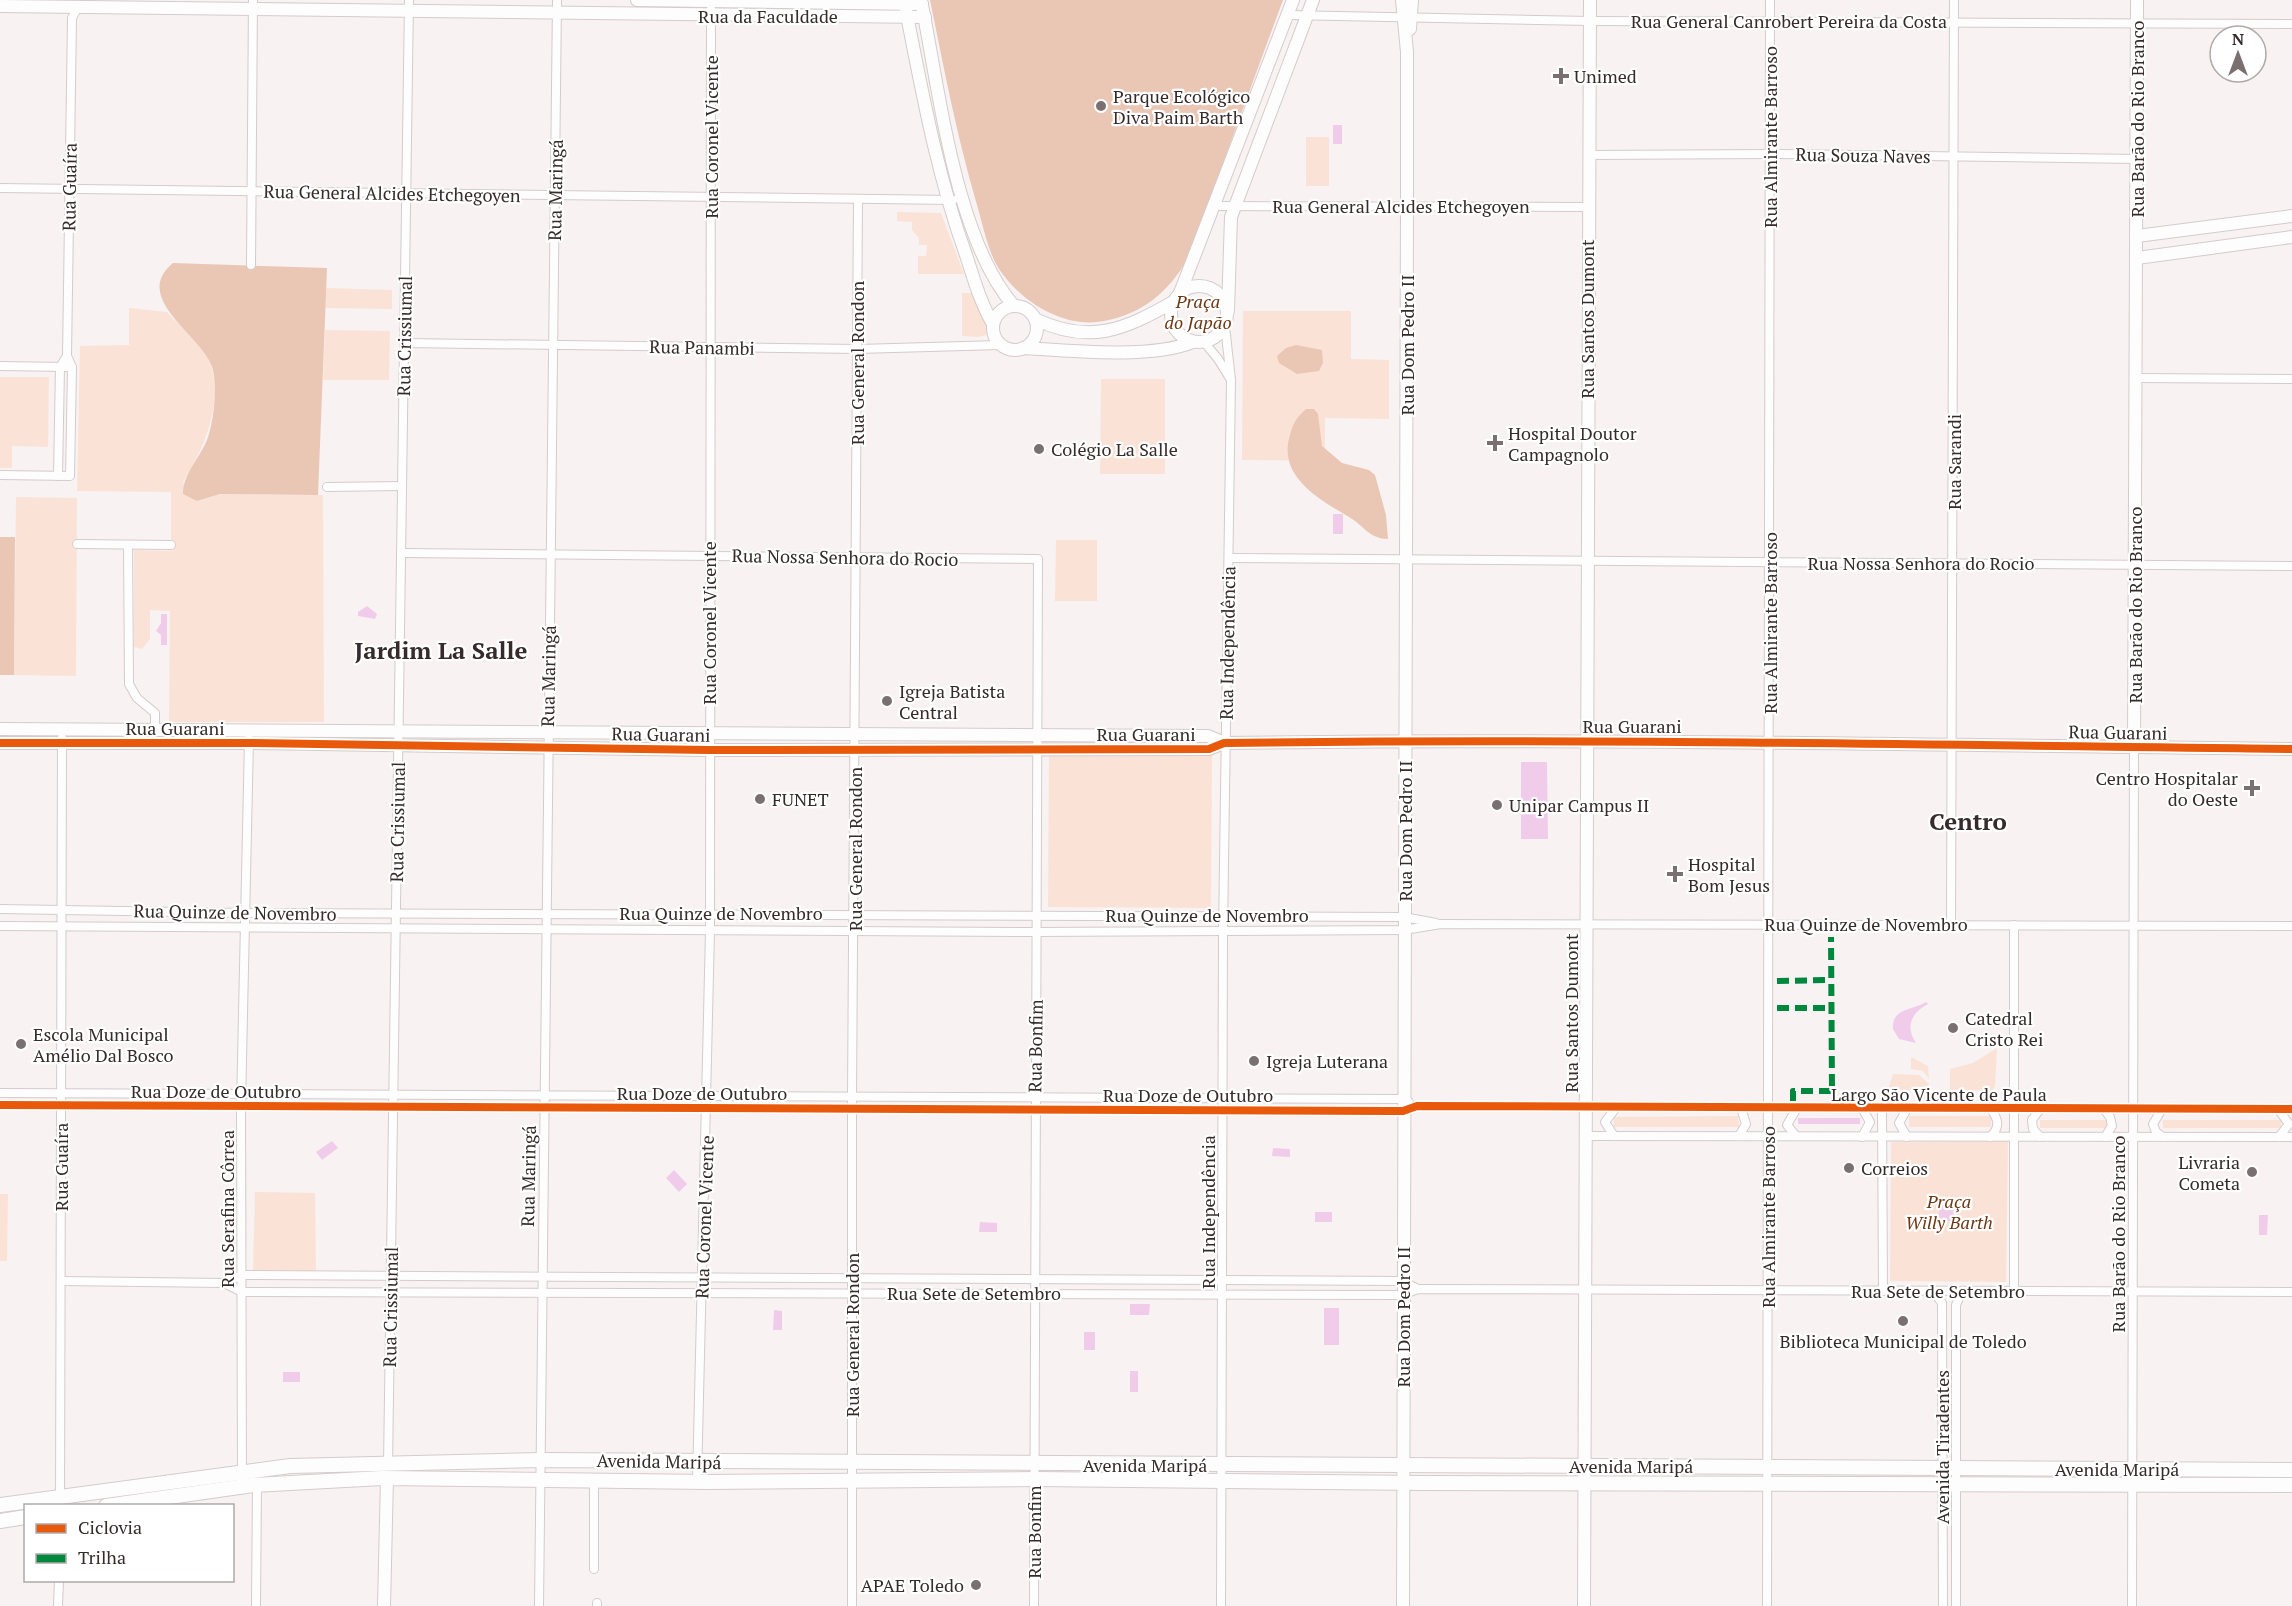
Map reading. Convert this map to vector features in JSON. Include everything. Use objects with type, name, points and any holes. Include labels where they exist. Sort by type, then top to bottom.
[{"type":"main road","name":"Avenida Maripá","points":[[0,1505],[60,1501],[257,1470],[388,1463],[539,1460],[1035,1465],[1611,1465],[2292,1470]]},
{"type":"main road","points":[[539,1460],[534,1465],[539,1481]]},
{"type":"main road","points":[[697,1482],[692,1473],[693,1467],[698,1462]]},
{"type":"main road","points":[[388,1463],[395,1467],[387,1479],[379,1474],[388,1463]]},
{"type":"main road","points":[[1035,1465],[1028,1469],[1035,1480]]},
{"type":"main road","points":[[1190,1481],[1195,1477],[1195,1469],[1191,1465]]},
{"type":"main road","points":[[1422,1483],[1421,1470],[1427,1465]]},
{"type":"main road","points":[[1559,1482],[1565,1477],[1565,1471],[1560,1465]]},
{"type":"main road","points":[[1606,1483],[1604,1471],[1611,1465]]},
{"type":"main road","points":[[1242,1482],[1239,1472],[1243,1466]]},
{"type":"main road","points":[[1742,1466],[1747,1472],[1743,1484]]},
{"type":"main road","points":[[1788,1483],[1784,1478],[1784,1472],[1791,1467]]},
{"type":"main road","points":[[1918,1468],[1923,1473],[1923,1479],[1918,1483]]},
{"type":"main road","points":[[1979,1484],[1974,1472],[1980,1468]]},
{"type":"main road","points":[[2110,1484],[2115,1481],[2115,1473],[2111,1469]]},
{"type":"main road","points":[[2158,1469],[2152,1473],[2152,1480],[2158,1485]]},
{"type":"main road","points":[[257,1470],[254,1474],[257,1485]]},
{"type":"main road","points":[[235,1472],[235,1487]]},
{"type":"main road","name":"Avenida Maripá","points":[[120,1504],[235,1487],[387,1479],[697,1482],[1035,1480],[2292,1485]]},
{"type":"main road","points":[[0,1521],[24,1517]]},
{"type":"street","name":"Rua Maringá","points":[[539,1460],[557,0]]},
{"type":"street","name":"Rua da Faculdade","points":[[637,0],[922,2]]},
{"type":"street","points":[[1231,380],[1218,358],[1198,342],[1181,336],[1174,328],[1171,319],[1176,298],[1215,206],[1293,0]]},
{"type":"street","points":[[904,2],[947,200],[981,300],[993,324],[995,339],[1000,345],[1010,350],[1024,348],[1149,350],[1172,348],[1218,336],[1226,326],[1229,237],[1236,206],[1313,0]]},
{"type":"street","name":"Rua Dom Pedro II","points":[[1402,0],[1407,19],[1403,1483]]},
{"type":"street","name":"Rua Dom Pedro II","points":[[1407,19],[1412,0]]},
{"type":"street","name":"Rua Santos Dumont","points":[[1584,1482],[1590,0]]},
{"type":"street","name":"Rua Almirante Barroso","points":[[1767,1606],[1770,0]]},
{"type":"street","name":"Rua Sarandi","points":[[1951,924],[1956,157],[1954,0]]},
{"type":"street","name":"Rua Barão do Rio Branco","points":[[2132,1606],[2137,0]]},
{"type":"street","name":"Rua Coronel Vicente","points":[[698,1462],[710,931],[708,735],[712,1]]},
{"type":"street","points":[[922,2],[964,201],[996,282],[1014,306],[1029,311],[1035,319],[1037,332],[1030,345],[1024,348]]},
{"type":"street","name":"Rua Guaíra","points":[[65,3],[72,18]]},
{"type":"street","name":"Rua da Faculdade","points":[[0,6],[79,3],[409,6],[558,14],[925,17]]},
{"type":"street","name":"Rua Guaíra","points":[[72,367],[67,356],[68,189],[72,18],[79,3]]},
{"type":"street","points":[[251,266],[253,5]]},
{"type":"street","name":"Rua Crissiumal","points":[[388,1463],[409,6]]},
{"type":"street","name":"Rua General Canrobert Pereira da Costa","points":[[1287,15],[1590,21],[2292,24]]},
{"type":"street","name":"Rua Souza Naves","points":[[1588,155],[1770,154],[2137,159]]},
{"type":"street","name":"Rua General Alcides Etchegoyen","points":[[0,188],[964,201]]},
{"type":"street","name":"Rua General Rondon","points":[[853,1481],[851,1278],[858,199]]},
{"type":"street","name":"Rua General Alcides Etchegoyen","points":[[1215,206],[1588,207]]},
{"type":"street","points":[[2137,236],[2292,216]]},
{"type":"street","points":[[2164,254],[2159,245],[2163,239],[2193,235],[2217,226]]},
{"type":"street","points":[[2137,258],[2292,237]]},
{"type":"street","points":[[1035,319],[1066,331],[1103,332],[1133,324],[1190,287],[1204,286],[1213,289],[1226,302],[1228,311]]},
{"type":"street","points":[[993,324],[998,313],[1014,306]]},
{"type":"street","name":"Rua Independência","points":[[1222,1481],[1222,932],[1231,380],[1226,326]]},
{"type":"street","name":"Rua Panambi","points":[[404,343],[858,349],[1000,345]]},
{"type":"street","points":[[58,476],[60,367],[67,356]]},
{"type":"street","points":[[0,366],[72,367],[70,476],[0,475]]},
{"type":"street","points":[[2137,378],[2292,379]]},
{"type":"street","points":[[327,487],[401,486]]},
{"type":"street","points":[[77,544],[171,545]]},
{"type":"street","points":[[128,545],[129,684],[137,698],[155,713],[155,729]]},
{"type":"street","name":"Rua Nossa Senhora do Rocio","points":[[401,553],[1038,559]]},
{"type":"street","name":"Rua Nossa Senhora do Rocio","points":[[1228,558],[2292,566]]},
{"type":"street","name":"Rua Bonfim","points":[[1035,1465],[1038,559]]},
{"type":"street","name":"Rua Guarani","points":[[0,729],[708,735],[855,733],[1208,736],[1224,743]]},
{"type":"street","name":"Rua Guaíra","points":[[60,1501],[62,729]]},
{"type":"street","name":"Rua Serafina Côrrea","points":[[235,1472],[242,1292],[242,1094],[249,730]]},
{"type":"street","name":"Rua Guarani","points":[[0,743],[249,743],[708,750],[1209,749],[1224,743],[1770,741],[2292,749]]},
{"type":"street","name":"Rua Quinze de Novembro","points":[[0,909],[247,913],[1404,916],[1441,924]]},
{"type":"street","name":"Rua Quinze de Novembro","points":[[0,926],[1222,932],[1404,930],[1441,924],[2292,926]]},
{"type":"street","points":[[2014,925],[2014,1291]]},
{"type":"street","points":[[0,1093],[1223,1098],[1417,1106],[1586,1108]]},
{"type":"street","name":"Rua Doze de Outubro","points":[[0,1105],[1223,1110],[1403,1105]]},
{"type":"street","name":"Largo São Vicente de Paula","points":[[1586,1108],[2292,1109]]},
{"type":"street","points":[[1614,1136],[1605,1122],[1607,1115],[1616,1108]]},
{"type":"street","points":[[1739,1136],[1746,1124],[1741,1108]]},
{"type":"street","points":[[1796,1136],[1788,1125],[1797,1108]]},
{"type":"street","name":"Largo São Vicente de Paula","points":[[1862,1108],[1870,1122],[1862,1137]]},
{"type":"street","points":[[1882,1108],[1883,1291]]},
{"type":"street","name":"Largo São Vicente de Paula","points":[[1906,1109],[1899,1123],[1907,1137]]},
{"type":"street","name":"Largo São Vicente de Paula","points":[[1990,1137],[1997,1130],[1998,1122],[1991,1109]]},
{"type":"street","name":"Largo São Vicente de Paula","points":[[2040,1109],[2032,1120],[2032,1129],[2040,1137]]},
{"type":"street","points":[[2104,1109],[2110,1117],[2112,1126],[2105,1137]]},
{"type":"street","points":[[2163,1109],[2153,1124],[2156,1132],[2163,1137]]},
{"type":"street","points":[[2278,1109],[2289,1124],[2279,1137]]},
{"type":"street","points":[[1585,1136],[2292,1137]]},
{"type":"street","name":"Rua Sete de Setembro","points":[[61,1281],[224,1283],[242,1275],[1402,1281]]},
{"type":"street","points":[[1402,1281],[1418,1289]]},
{"type":"street","name":"Rua Sete de Setembro","points":[[224,1283],[242,1292],[1402,1295]]},
{"type":"street","points":[[1402,1295],[1418,1289]]},
{"type":"street","name":"Rua Sete de Setembro","points":[[1418,1289],[2292,1292]]},
{"type":"street","name":"Avenida Tiradentes","points":[[1933,1291],[1940,1297],[1942,1311],[1942,1437],[1949,1468],[1949,1483],[1956,1509],[1956,1606]]},
{"type":"street","name":"Avenida Tiradentes","points":[[1942,1606],[1942,1509],[1949,1483],[1949,1468],[1956,1437],[1956,1311],[1957,1298],[1962,1291]]},
{"type":"street","points":[[1942,1311],[1947,1308],[1956,1311]]},
{"type":"street","points":[[1942,1437],[1950,1446],[1956,1437]]},
{"type":"street","points":[[384,1606],[387,1479]]},
{"type":"street","name":"Rua Bonfim","points":[[1034,1606],[1035,1480]]},
{"type":"street","points":[[539,1481],[539,1606]]},
{"type":"street","points":[[594,1481],[594,1569]]},
{"type":"street","points":[[852,1606],[853,1481]]},
{"type":"street","points":[[1221,1606],[1222,1481]]},
{"type":"street","points":[[1584,1482],[1584,1606]]},
{"type":"street","points":[[1402,1606],[1403,1483]]},
{"type":"street","points":[[256,1606],[257,1485]]},
{"type":"street","points":[[1942,1509],[1948,1504],[1956,1509]]},
{"type":"street","points":[[58,1606],[59,1582]]},
{"type":"green space","points":[[1306,137],[1329,137],[1329,186],[1306,186]]},
{"type":"green space","points":[[897,212],[941,213],[964,274],[918,274],[918,256],[926,256],[927,245],[919,245],[919,238],[912,230],[912,222],[897,221]]},
{"type":"green space","points":[[326,288],[392,290],[392,309],[325,308]]},
{"type":"green space","points":[[962,293],[975,293],[989,327],[986,335],[962,336]]},
{"type":"green space","points":[[129,308],[167,312],[202,347],[212,369],[214,403],[211,420],[199,453],[183,482],[197,501],[220,494],[323,495],[324,722],[169,722],[170,611],[150,610],[150,639],[142,649],[134,647],[134,550],[171,551],[171,492],[77,491],[80,346],[129,345]]},
{"type":"green space","points":[[1243,311],[1351,311],[1351,359],[1389,360],[1389,419],[1325,418],[1325,461],[1242,460]]},
{"type":"green space","points":[[325,330],[390,331],[389,380],[323,380]]},
{"type":"green space","points":[[0,377],[49,377],[48,447],[12,446],[12,468],[0,468]]},
{"type":"green space","points":[[1101,379],[1165,379],[1165,474],[1100,474]]},
{"type":"green space","points":[[16,497],[77,498],[76,676],[14,675]]},
{"type":"green space","points":[[1056,540],[1097,540],[1097,601],[1055,601]]},
{"type":"green space","points":[[1049,754],[1212,755],[1211,908],[1048,907]]},
{"type":"green space","points":[[1997,1048],[1993,1090],[1950,1091],[1950,1069],[1973,1063]]},
{"type":"green space","points":[[1911,1057],[1928,1066],[1929,1079],[1923,1071],[1911,1069]]},
{"type":"green space","points":[[1893,1074],[1919,1075],[1929,1084],[1929,1090],[1888,1090]]},
{"type":"green space","points":[[1738,1116],[1739,1127],[1614,1127],[1614,1117]]},
{"type":"green space","points":[[1909,1116],[1991,1116],[1991,1127],[1909,1127]]},
{"type":"green space","points":[[2040,1120],[2107,1120],[2107,1128],[2040,1128]]},
{"type":"green space","points":[[2163,1120],[2281,1120],[2281,1128],[2163,1128]]},
{"type":"green space","name":"Praça Willy Barth","points":[[2008,1141],[2006,1282],[1890,1281],[1891,1142]]},
{"type":"green space","points":[[255,1192],[315,1193],[316,1271],[253,1270]]},
{"type":"green space","points":[[0,1194],[8,1194],[7,1261],[0,1261]]},
{"type":"shaded area","name":"Parque Ecológico Diva Paim Barth","points":[[930,0],[1283,0],[1188,258],[1172,281],[1153,300],[1118,318],[1104,321],[1074,321],[1059,317],[1031,302],[1008,281],[999,269],[986,238],[963,154]]},
{"type":"shaded area","points":[[1333,125],[1342,125],[1342,144],[1333,144]]},
{"type":"shaded area","points":[[173,263],[327,268],[318,495],[220,494],[197,501],[183,494],[186,480],[207,440],[215,387],[213,370],[207,357],[164,304],[160,290],[162,277]]},
{"type":"shaded area","points":[[1296,345],[1322,350],[1323,363],[1319,371],[1297,374],[1279,363],[1277,356],[1286,348]]},
{"type":"shaded area","points":[[1306,409],[1314,409],[1318,414],[1322,446],[1342,463],[1369,470],[1375,475],[1386,515],[1388,539],[1376,537],[1325,502],[1303,485],[1295,474],[1288,450],[1290,435],[1296,420]]},
{"type":"shaded area","points":[[1333,514],[1343,514],[1343,534],[1333,534]]},
{"type":"shaded area","points":[[0,537],[15,537],[14,675],[0,675]]},
{"type":"shaded area","points":[[367,606],[377,614],[375,619],[358,616],[358,612]]},
{"type":"shaded area","points":[[161,614],[167,614],[167,645],[161,645],[161,635],[156,631],[161,623]]},
{"type":"shaded area","points":[[1521,762],[1547,762],[1548,839],[1521,839]]},
{"type":"shaded area","points":[[1926,1002],[1928,1004],[1917,1012],[1910,1026],[1916,1043],[1899,1039],[1893,1029],[1896,1017],[1899,1013]]},
{"type":"shaded area","points":[[1798,1118],[1860,1118],[1860,1124],[1798,1124]]},
{"type":"shaded area","points":[[332,1141],[338,1148],[322,1160],[316,1152]]},
{"type":"shaded area","points":[[1273,1148],[1290,1149],[1290,1157],[1272,1156]]},
{"type":"shaded area","points":[[674,1170],[687,1184],[679,1192],[666,1178]]},
{"type":"shaded area","points":[[1958,1203],[1958,1221],[1939,1221],[1939,1204]]},
{"type":"shaded area","points":[[1315,1212],[1332,1212],[1332,1222],[1315,1222]]},
{"type":"shaded area","points":[[2259,1215],[2268,1215],[2267,1235],[2259,1235]]},
{"type":"shaded area","points":[[980,1222],[997,1223],[997,1232],[979,1232]]},
{"type":"shaded area","points":[[1130,1304],[1150,1304],[1149,1315],[1130,1315]]},
{"type":"shaded area","points":[[1324,1308],[1339,1308],[1339,1345],[1324,1345]]},
{"type":"shaded area","points":[[774,1310],[782,1311],[782,1330],[773,1330]]},
{"type":"shaded area","points":[[1084,1332],[1095,1332],[1095,1350],[1084,1350]]},
{"type":"shaded area","points":[[1130,1371],[1138,1371],[1138,1392],[1130,1392]]},
{"type":"shaded area","points":[[283,1372],[300,1372],[300,1382],[283,1382]]},
{"type":"marked path","points":[[1793,1101],[1793,1091],[1832,1091],[1831,937]]},
{"type":"marked path","points":[[1777,981],[1831,980]]},
{"type":"marked path","points":[[1777,1008],[1831,1008]]},
{"type":"cycle path","points":[[0,743],[249,743],[708,750],[1209,749],[1224,743],[1491,741],[2292,749]]},
{"type":"cycle path","points":[[0,1105],[1388,1111],[1403,1111],[1417,1106],[2292,1109]]},
{"type":"place","name":"Unimed","points":[[1561,76]]},
{"type":"place","name":"Parque Ecológico Diva Paim Barth","points":[[1101,106]]},
{"type":"place","name":"Hospital Doutor Campagnolo","points":[[1495,443]]},
{"type":"place","name":"Colégio La Salle","points":[[1039,449]]},
{"type":"place","name":"Igreja Batista Central","points":[[887,701]]},
{"type":"place","name":"Centro Hospitalar do Oeste","points":[[2252,788]]},
{"type":"place","name":"FUNET","points":[[760,799]]},
{"type":"place","name":"Unipar Campus II","points":[[1497,805]]},
{"type":"place","name":"Hospital Bom Jesus","points":[[1675,874]]},
{"type":"place","name":"Catedral Cristo Rei","points":[[1953,1028]]},
{"type":"place","name":"Escola Municipal Amélio Dal Bosco","points":[[21,1044]]},
{"type":"place","name":"Igreja Luterana","points":[[1254,1061]]},
{"type":"place","name":"Correios","points":[[1849,1168]]},
{"type":"place","name":"Livraria Cometa","points":[[2252,1172]]},
{"type":"place","name":"Biblioteca Municipal de Toledo","points":[[1903,1321]]},
{"type":"place","name":"APAE Toledo","points":[[976,1585]]},
{"type":"district","name":"Jardim La Salle","points":[[441,650]]},
{"type":"district","name":"Centro","points":[[1968,821]]},
{"type":"park label","name":"Praça do Japão","points":[[1198,311]]}]
